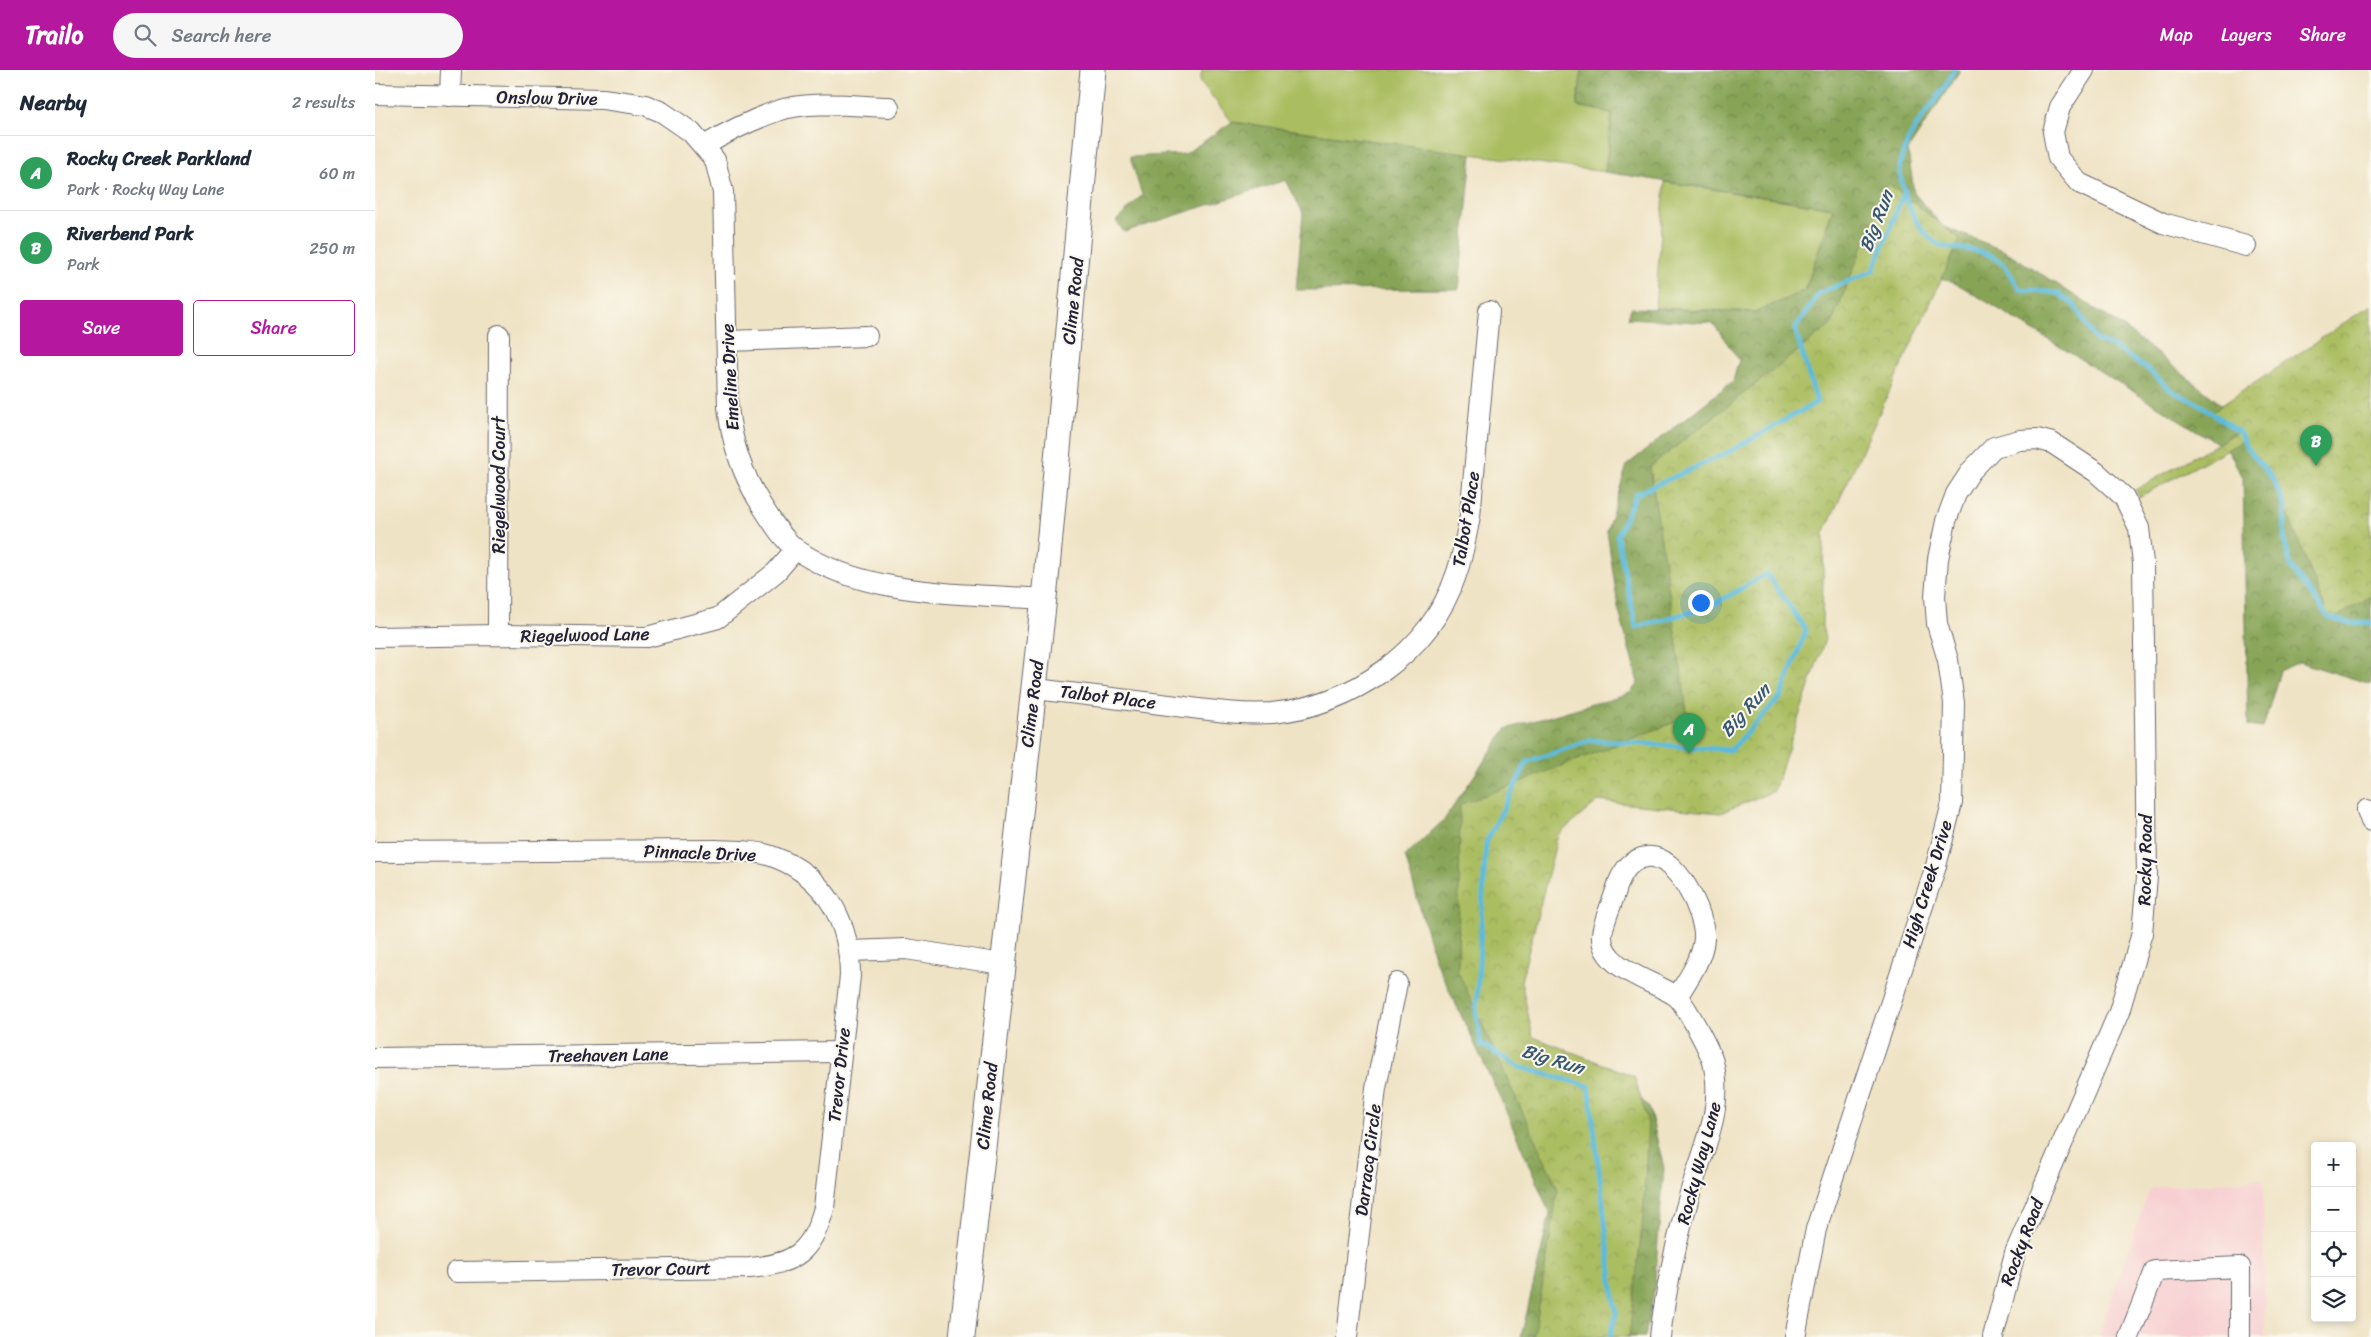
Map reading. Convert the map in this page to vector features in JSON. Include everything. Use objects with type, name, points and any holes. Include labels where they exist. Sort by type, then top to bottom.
[{"type":"main road","name":"Clime Road","points":[[962,1337],[1034,688],[1093,70]]},
{"type":"street","points":[[450,96],[451,70]]},
{"type":"street","points":[[2083,70],[2060,107],[2053,132],[2058,158],[2079,184],[2163,223],[2246,246]]},
{"type":"street","name":"Onslow Drive","points":[[375,94],[603,98],[645,105],[678,122],[704,146]]},
{"type":"street","points":[[704,146],[724,134],[779,111],[808,106],[889,107]]},
{"type":"street","name":"Emeline Drive","points":[[704,146],[715,160],[723,192],[728,340],[728,407],[736,455],[748,484],[771,520],[796,549],[825,565],[893,587],[1043,599]]},
{"type":"street","name":"Talbot Place","points":[[1034,688],[1233,712],[1271,713],[1331,700],[1361,686],[1390,666],[1419,641],[1440,609],[1456,577],[1464,548],[1472,496],[1489,311]]},
{"type":"street","name":"Riegelwood Court","points":[[498,635],[499,335]]},
{"type":"street","points":[[728,340],[867,336]]},
{"type":"street","name":"Rocky Road","points":[[1993,1337],[2015,1253],[2119,1012],[2142,933],[2147,877],[2143,562],[2139,528],[2124,496],[2097,472],[2066,451],[2037,439],[2005,443]]},
{"type":"street","name":"High Creek Drive","points":[[1795,1337],[1816,1229],[1936,866],[1952,802],[1954,703],[1948,660],[1937,624],[1935,596],[1938,559],[1946,520],[1956,494],[1971,471],[1989,451],[2005,443]]},
{"type":"street","name":"Riegelwood Lane","points":[[375,637],[498,635],[647,637],[718,618],[776,572],[796,549]]},
{"type":"street","name":"Pinnacle Drive","points":[[375,852],[716,850],[756,852],[774,857],[813,882],[832,902],[843,925],[850,951]]},
{"type":"street","name":"Rocky Way Lane","points":[[1660,1337],[1687,1203],[1709,1134],[1718,1092],[1712,1060],[1700,1033],[1677,997],[1624,969],[1607,955],[1602,935],[1622,874],[1633,862],[1647,857],[1663,859],[1676,869],[1700,912],[1704,939],[1697,964],[1677,997]]},
{"type":"street","points":[[850,951],[906,949],[1002,964]]},
{"type":"street","name":"Trevor Drive","points":[[825,1198],[850,976],[850,951]]},
{"type":"street","name":"Darracq Circle","points":[[1347,1337],[1376,1088],[1397,984]]},
{"type":"street","name":"Treehaven Lane","points":[[375,1058],[841,1052]]},
{"type":"street","name":"Trevor Court","points":[[456,1272],[750,1268],[777,1265],[801,1253],[817,1233],[825,1198]]},
{"type":"street","points":[[2129,1337],[2155,1271],[2240,1267],[2240,1337]]},
{"type":"shaded area","points":[[2263,1179],[2265,1337],[2098,1337],[2150,1188]]},
{"type":"green space","points":[[1202,70],[1582,70],[1577,106],[1613,113],[1605,172],[1232,122],[1200,81]]},
{"type":"green space","points":[[1582,70],[1960,70],[1908,150],[1914,193],[1942,226],[2007,252],[2122,326],[2222,405],[2371,583],[2371,684],[2299,662],[2280,671],[2263,728],[2248,726],[2243,477],[2227,449],[1961,286],[1901,260],[1802,505],[1805,683],[1549,804],[1510,1031],[1618,1076],[1649,1107],[1664,1168],[1654,1291],[1645,1337],[1521,1337],[1550,1214],[1501,1100],[1435,960],[1405,856],[1444,820],[1506,729],[1630,693],[1638,683],[1618,607],[1607,531],[1627,465],[1733,381],[1739,360],[1713,323],[1628,318],[1631,308],[1757,312],[1805,290],[1833,208],[1605,172],[1612,113],[1577,106]]},
{"type":"green space","points":[[1232,122],[1472,154],[1459,289],[1296,290],[1303,213],[1286,180],[1124,232],[1116,221],[1142,195],[1130,157],[1185,154]]},
{"type":"green space","points":[[1665,182],[1834,208],[1806,290],[1758,312],[1655,308]]},
{"type":"green space","points":[[1888,183],[1960,239],[1824,533],[1822,625],[1825,639],[1774,791],[1720,813],[1598,801],[1558,835],[1521,981],[1533,1037],[1634,1076],[1648,1122],[1643,1219],[1629,1337],[1534,1337],[1558,1189],[1458,972],[1460,805],[1688,717],[1650,467],[1831,325]]},
{"type":"green space","points":[[2371,305],[2371,596],[2334,619],[2329,618],[2275,482],[2243,441],[2139,497],[2135,490],[2238,432],[2210,413]]},
{"type":"waterway","points":[[1954,70],[1944,89],[1917,124],[1904,150],[1901,161],[1900,173],[1908,204],[1925,234],[1942,246],[1985,253],[1999,260],[2019,289],[2058,293],[2074,305],[2096,340],[2114,347],[2146,368],[2172,391],[2201,405],[2239,432],[2246,446],[2275,482],[2285,508],[2284,539],[2291,567],[2329,618],[2349,623],[2371,623]]},
{"type":"waterway","name":"Big Run","points":[[1610,1337],[1616,1314],[1589,1086],[1519,1067],[1481,1044],[1476,1013],[1486,843],[1527,762],[1591,740],[1731,750],[1781,696],[1806,630],[1767,574],[1709,607],[1636,627],[1617,536],[1636,494],[1725,454],[1817,402],[1795,329],[1819,293],[1873,271],[1905,190]]},
{"type":"place","name":"Riverbend Park","points":[[2316,466]]},
{"type":"place","name":"Rocky Creek Parkland","points":[[1689,754]]}]
